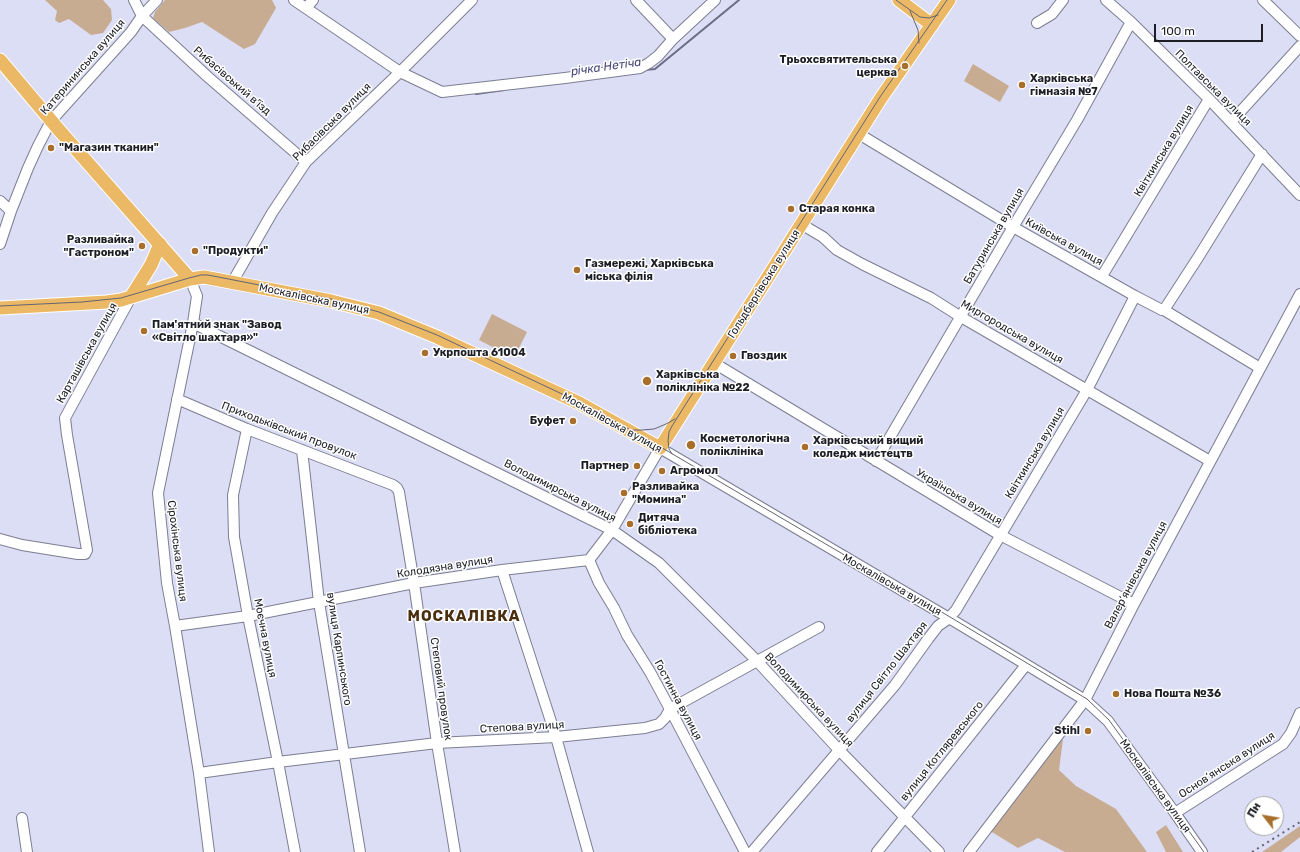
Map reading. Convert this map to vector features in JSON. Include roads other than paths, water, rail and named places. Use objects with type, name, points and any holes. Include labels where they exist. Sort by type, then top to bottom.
[{"type":"main road","points":[[899,0],[932,26]]},
{"type":"main road","name":"Гольдбергівська вулиця","points":[[660,448],[881,98],[949,0]]},
{"type":"main road","points":[[0,60],[51,121],[190,279]]},
{"type":"main road","points":[[131,297],[151,265],[160,244]]},
{"type":"main road","name":"Москалівська вулиця","points":[[0,308],[108,302],[131,297],[190,279],[207,277],[234,281],[330,301],[379,313],[438,337],[579,403],[660,448]]},
{"type":"street","points":[[134,0],[142,16]]},
{"type":"street","name":"Катерининська вулиця","points":[[0,244],[11,211],[38,146],[51,121],[131,32],[142,16],[157,0]]},
{"type":"street","points":[[294,0],[400,72],[442,92],[640,68],[658,56],[673,39],[715,0]]},
{"type":"street","points":[[306,8],[314,0]]},
{"type":"street","name":"Рибасівська вулиця","points":[[234,281],[272,213],[306,162],[400,72],[472,0]]},
{"type":"street","points":[[636,0],[673,39]]},
{"type":"street","points":[[1036,23],[1052,14],[1063,0]]},
{"type":"street","name":"Полтавська вулиця","points":[[1106,0],[1131,22],[1209,99],[1300,195]]},
{"type":"street","points":[[1263,0],[1300,36]]},
{"type":"street","name":"Рибасівський в’їзд","points":[[142,16],[306,162]]},
{"type":"street","name":"Батуринська вулиця","points":[[876,461],[1077,120],[1131,22]]},
{"type":"street","points":[[1231,122],[1300,46]]},
{"type":"street","name":"Квіткинська вулиця","points":[[1102,276],[1209,99]]},
{"type":"street","name":"Київська вулиця","points":[[859,134],[1013,227],[1135,296],[1164,310],[1260,368]]},
{"type":"street","points":[[1164,310],[1200,256],[1262,154]]},
{"type":"street","points":[[0,201],[11,211]]},
{"type":"street","name":"Миргородська вулиця","points":[[801,224],[823,237],[837,250],[931,298],[1210,461]]},
{"type":"street","name":"Сірохінська вулиця","points":[[190,279],[197,296],[193,323],[158,494],[167,583],[210,852]]},
{"type":"street","name":"Валер’янівська вулиця","points":[[969,852],[1085,700],[1134,604],[1300,294]]},
{"type":"street","name":"Квіткинська вулиця","points":[[949,618],[956,610],[1087,390],[1135,296]]},
{"type":"street","name":"Карташівська вулиця","points":[[0,540],[78,554],[85,554],[88,550],[65,418],[131,297]]},
{"type":"street","name":"Володимирська вулиця","points":[[193,323],[612,530],[659,563],[757,661],[839,750],[939,852]]},
{"type":"street","name":"Українська вулиця","points":[[714,364],[1000,535],[1134,604]]},
{"type":"street","name":"Приходьківський провулок","points":[[177,399],[247,429],[393,485]]},
{"type":"street","name":"Моєчна вулиця","points":[[247,429],[233,495],[234,537],[248,616],[295,852]]},
{"type":"street","points":[[589,560],[612,530],[660,448]]},
{"type":"street","name":"Москалівська вулиця","points":[[660,448],[1085,700],[1106,718],[1202,852]]},
{"type":"street","name":"вулиця Карпинського","points":[[302,450],[318,602],[360,852]]},
{"type":"street","name":"Степовий провулок","points":[[393,485],[399,492],[455,852]]},
{"type":"street","name":"Колодязна вулиця","points":[[175,626],[248,616],[414,583],[502,570],[589,560]]},
{"type":"street","name":"Гостинна вулиця","points":[[589,560],[599,583],[614,608],[627,635],[650,672],[746,852]]},
{"type":"street","points":[[502,570],[556,738],[588,852]]},
{"type":"street","name":"вулиця Світло Шахтаря","points":[[752,852],[895,685],[938,626],[949,618]]},
{"type":"street","name":"Степова вулиця","points":[[198,773],[437,743],[556,738],[645,728],[658,724],[665,718],[670,709],[819,627]]},
{"type":"street","name":"вулиця Котляревського","points":[[877,852],[904,816],[1026,664]]},
{"type":"street","name":"Основ’янська вулиця","points":[[1175,813],[1283,744],[1291,733],[1300,713]]},
{"type":"street","points":[[22,818],[28,852]]},
{"type":"waterway","name":"річка Нетіча","points":[[645,70],[655,69],[739,0]]},
{"type":"waterway","name":"річка Нетіча","points":[[476,94],[504,90]]},
{"type":"tram line","points":[[896,0],[920,17],[929,18],[938,15]]},
{"type":"tram line","points":[[672,454],[669,449],[668,441],[669,432],[672,426],[880,97],[947,0]]},
{"type":"tram line","points":[[910,11],[918,30],[919,43]]},
{"type":"tram line","points":[[0,306],[82,302],[121,298],[189,278],[208,275],[331,299],[379,312],[437,335],[579,402],[647,439],[1087,699],[1109,720],[1204,852]]},
{"type":"tram line","points":[[633,430],[654,429],[675,419]]},
{"type":"railway","points":[[1252,852],[1300,822]]},
{"type":"place","name":"Трьохсвятительська церква","points":[[905,66]]},
{"type":"place","name":"Харківська гімназія №7","points":[[1022,85]]},
{"type":"place","name":"\"Магазин тканин\"","points":[[51,148]]},
{"type":"place","name":"Старая конка","points":[[791,209]]},
{"type":"place","name":"Разливайка \"Гастроном\"","points":[[142,246]]},
{"type":"place","name":"\"Продукти\"","points":[[195,251]]},
{"type":"place","name":"Газмережі, Харківська міська філія","points":[[577,270]]},
{"type":"place","name":"Пам'ятний знак \"Завод «Світло шахтаря»\"","points":[[144,331]]},
{"type":"place","name":"Укрпошта 61004","points":[[425,353]]},
{"type":"place","name":"Гвоздик","points":[[733,356]]},
{"type":"place","name":"Харківська поліклініка №22","points":[[647,381]]},
{"type":"place","name":"Буфет","points":[[573,421]]},
{"type":"place","name":"Косметологічна поліклініка","points":[[691,445]]},
{"type":"place","name":"Харківський вищий коледж мистецтв","points":[[805,447]]},
{"type":"place","name":"Партнер","points":[[637,466]]},
{"type":"place","name":"Агромол","points":[[662,471]]},
{"type":"place","name":"Разливайка \"Момина\"","points":[[624,493]]},
{"type":"place","name":"Дитяча бібліотека","points":[[630,524]]},
{"type":"place","name":"Нова Пошта №36","points":[[1116,694]]},
{"type":"place","name":"Stihl","points":[[1088,731]]},
{"type":"district","name":"МОСКАЛІВКА","points":[[464,617]]}]
